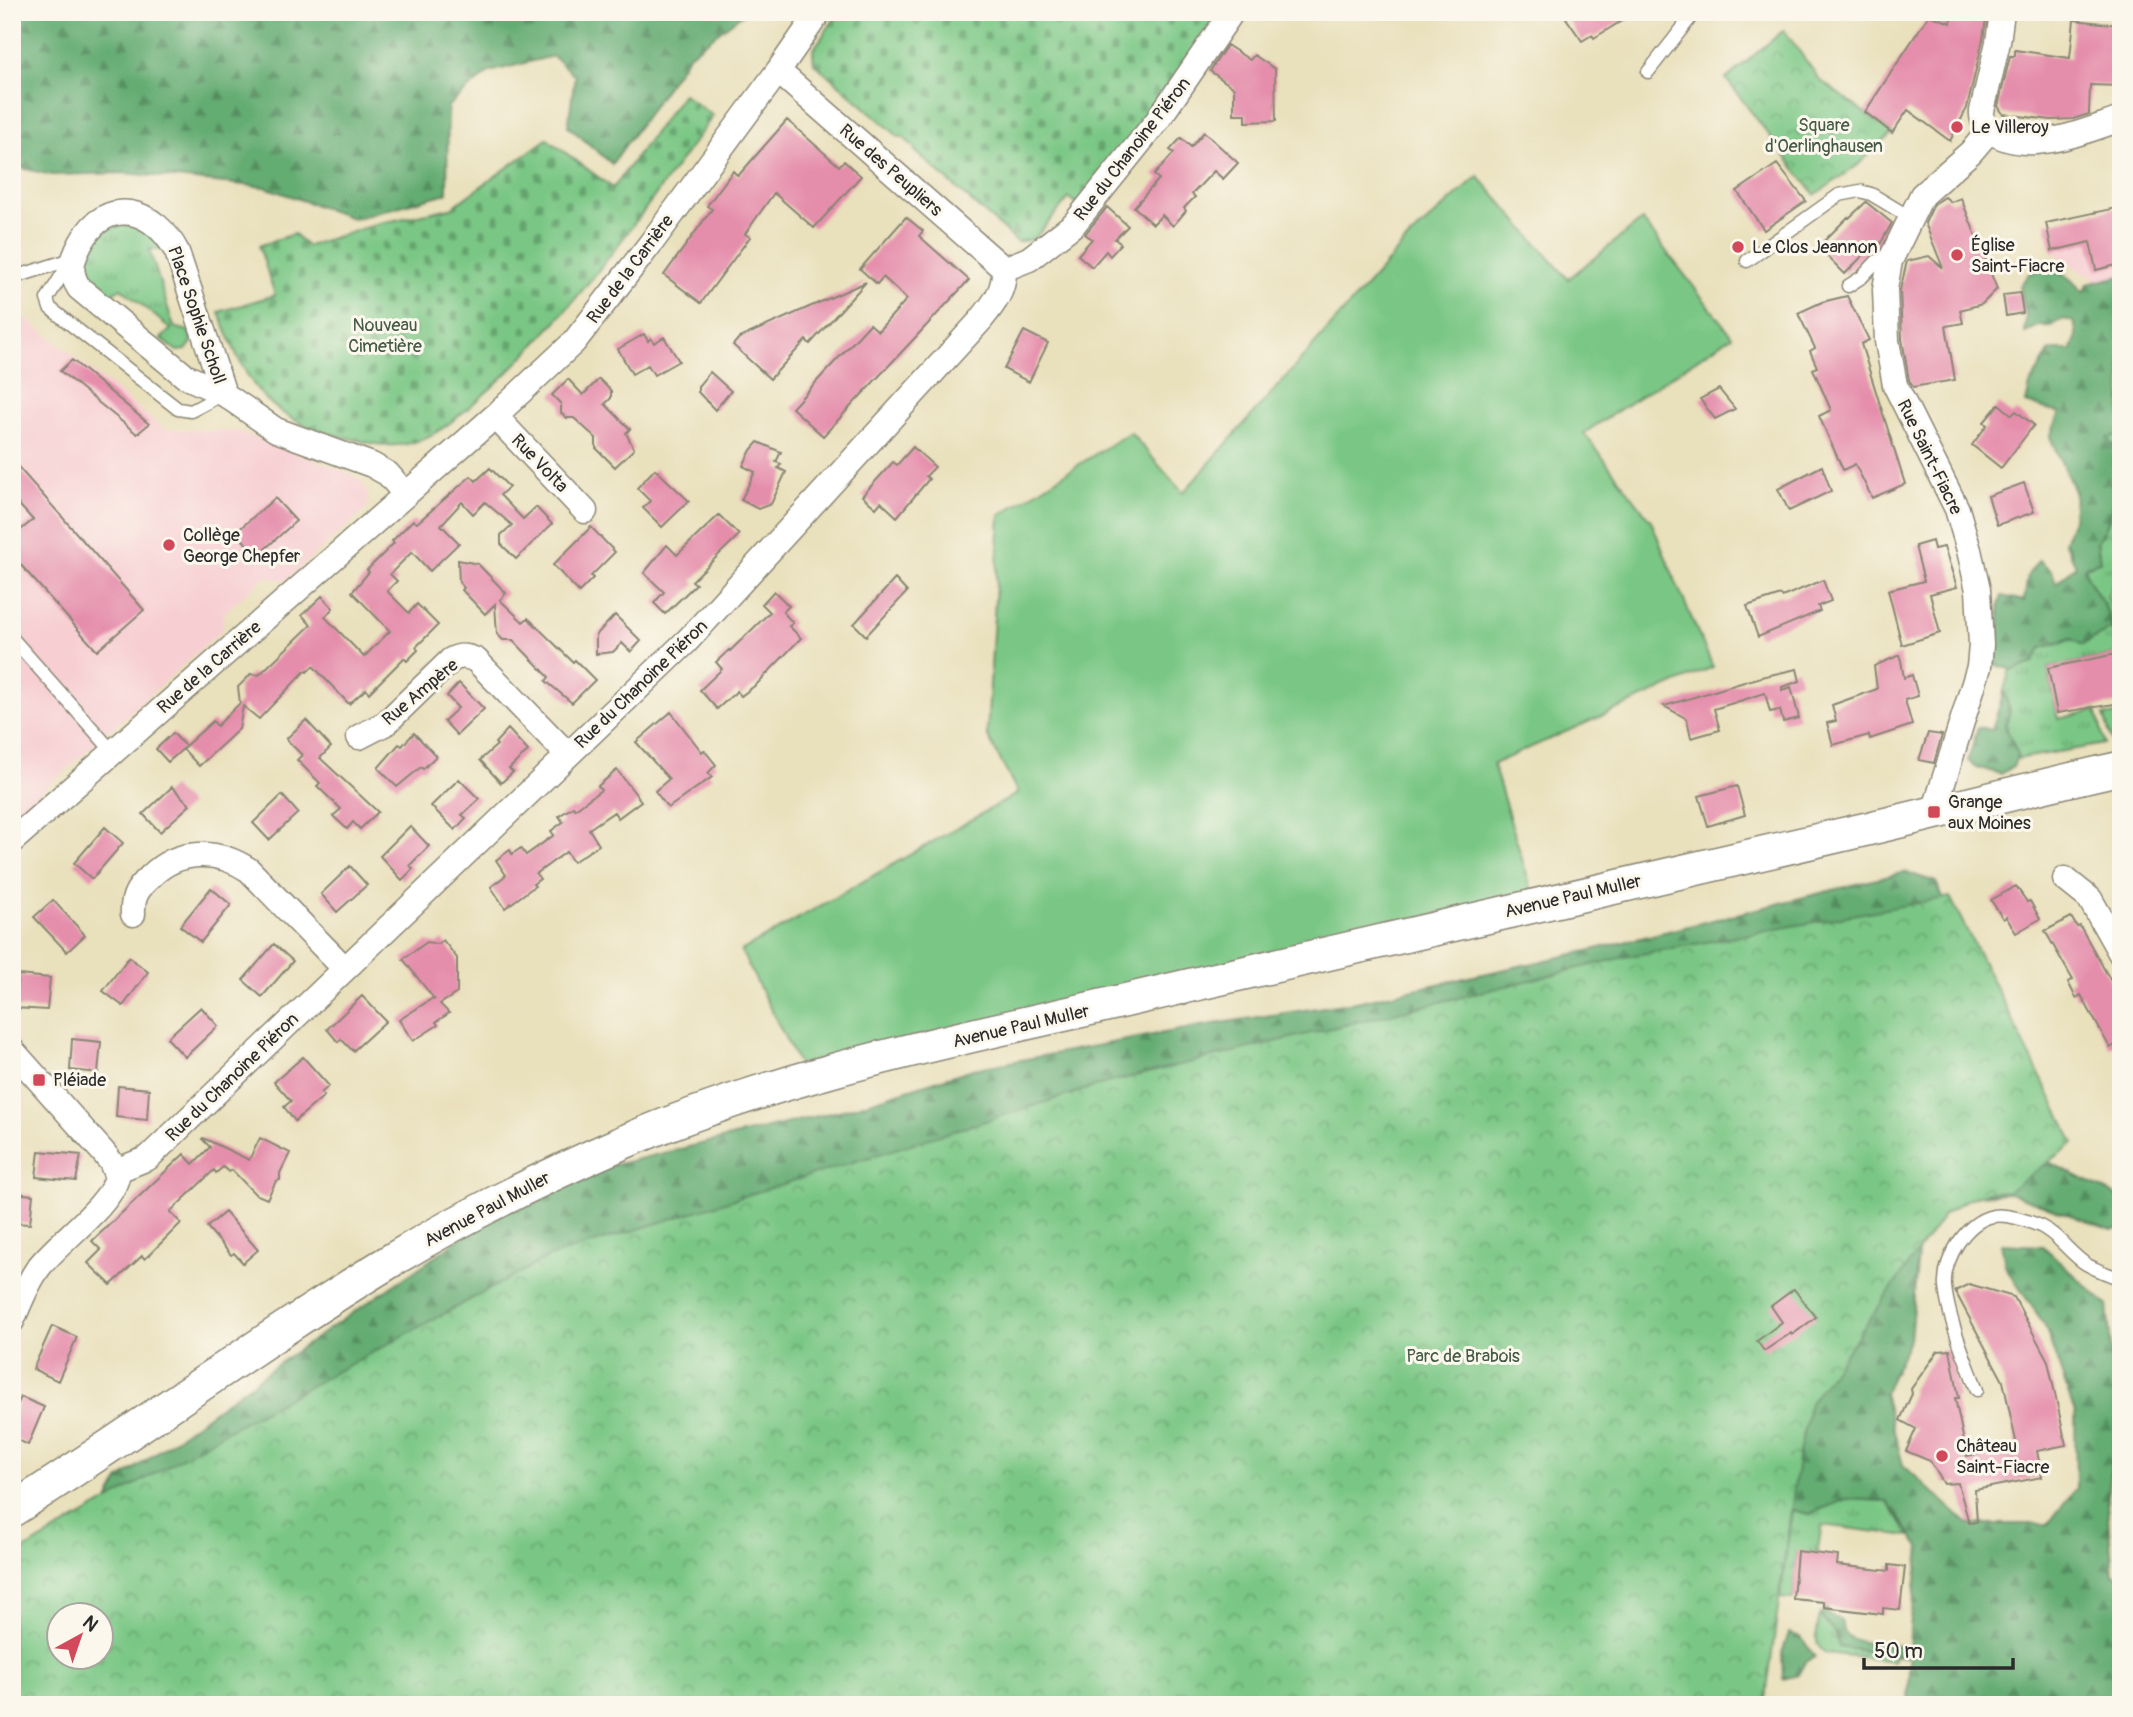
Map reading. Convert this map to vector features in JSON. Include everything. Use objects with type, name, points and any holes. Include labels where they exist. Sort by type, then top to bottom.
[{"type":"main road","name":"Avenue Paul Muller","points":[[12,1510],[393,1259],[460,1221],[539,1180],[632,1139],[746,1096],[837,1068],[2121,768]]},
{"type":"street","name":"Rue de la Carrière","points":[[12,841],[495,416],[555,360],[591,322],[778,72],[819,12]]},
{"type":"street","name":"Rue du Chanoine Piéron","points":[[116,1171],[148,1158],[720,607],[980,321],[1001,291],[1005,282],[1004,269],[1029,259],[1074,224],[1157,121],[1232,12]]},
{"type":"street","points":[[2002,12],[1991,79],[1982,111],[1982,119],[1989,131],[2000,137],[2034,142],[2066,136],[2121,119]]},
{"type":"street","name":"Rue des Peupliers","points":[[778,72],[1004,269]]},
{"type":"street","name":"Rue Saint-Fiacre","points":[[1934,812],[1977,680],[1981,645],[1978,590],[1958,509],[1918,432],[1891,370],[1885,296],[1889,261],[1922,195],[1971,152],[1989,131]]},
{"type":"street","name":"Place Sophie Scholl","points":[[135,213],[153,220],[169,235],[224,394],[184,376],[79,288],[72,278],[72,259],[88,230],[99,219],[116,214],[135,213]]},
{"type":"street","points":[[224,394],[276,430],[382,470],[405,494]]},
{"type":"street","name":"Rue Volta","points":[[495,416],[585,511]]},
{"type":"street","name":"Rue Ampère","points":[[359,737],[386,723],[452,660],[469,657],[476,660],[568,755]]},
{"type":"street","points":[[133,914],[132,902],[136,891],[156,871],[184,856],[216,856],[249,870],[345,969]]},
{"type":"street","points":[[2065,879],[2090,899],[2121,954]]},
{"type":"street","points":[[12,1050],[103,1152],[116,1171],[115,1184],[107,1197],[37,1269],[12,1321]]},
{"type":"lane","points":[[1647,72],[1695,12]]},
{"type":"lane","points":[[1747,261],[1839,195],[1860,191],[1871,194],[1911,218]]},
{"type":"lane","points":[[12,278],[72,259]]},
{"type":"lane","points":[[72,259],[47,299],[50,308],[178,410],[191,411],[224,394]]},
{"type":"lane","points":[[1848,286],[1862,277],[1877,261],[1889,261]]},
{"type":"lane","points":[[12,638],[113,752]]},
{"type":"lane","points":[[1977,1390],[1957,1336],[1945,1284],[1952,1254],[1964,1235],[1978,1223],[1994,1216],[2018,1219],[2043,1227],[2085,1264],[2121,1279]]},
{"type":"shaded area","points":[[2121,207],[2121,336],[2092,274],[2082,272],[2052,251],[2046,223]]},
{"type":"shaded area","name":"Collège George Chepfer","points":[[12,307],[164,429],[237,431],[349,473],[361,481],[369,497],[367,507],[362,513],[286,580],[265,577],[246,593],[223,614],[223,629],[12,818]]},
{"type":"green space","points":[[12,12],[745,12],[689,55],[612,164],[568,126],[575,76],[553,56],[489,72],[448,106],[447,193],[354,219],[265,187],[125,173],[52,175],[12,166]]},
{"type":"green space","points":[[839,12],[1224,12],[1083,208],[1069,198],[1034,239],[1017,242],[915,151],[903,137],[899,137],[814,63],[813,50]]},
{"type":"green space","name":"Square d'Oerlinghausen","points":[[1784,30],[1820,80],[1892,133],[1858,165],[1815,195],[1726,79]]},
{"type":"green space","name":"Nouveau Cimetière","points":[[683,94],[713,116],[632,227],[545,334],[480,398],[441,429],[424,439],[395,445],[375,444],[336,435],[311,428],[290,418],[273,406],[247,375],[219,312],[275,295],[259,246],[294,234],[307,246],[377,224],[451,208],[547,139],[613,188]]},
{"type":"green space","points":[[1478,176],[1568,279],[1642,220],[1732,336],[1584,433],[1651,521],[1713,667],[1493,764],[1532,891],[799,1065],[741,951],[1018,793],[987,735],[1000,515],[1130,432],[1183,493],[1407,240]]},
{"type":"green space","points":[[123,225],[147,232],[164,251],[149,249],[174,327],[189,331],[192,342],[186,350],[177,351],[161,339],[171,329],[121,288],[108,296],[92,275],[89,254],[92,244],[109,229]]},
{"type":"green space","points":[[2050,269],[2068,278],[2082,292],[2087,284],[2121,276],[2121,436],[2108,438],[2118,452],[2113,465],[2121,482],[2105,530],[2097,541],[2100,561],[2084,568],[2107,612],[2112,628],[2082,645],[2071,638],[2041,648],[2033,663],[2014,670],[1995,665],[2002,596],[2024,601],[2028,575],[2039,560],[2052,571],[2056,583],[2076,566],[2064,542],[2073,519],[2075,493],[2050,437],[2060,413],[2026,403],[2030,385],[2050,350],[2071,350],[2077,337],[2074,322],[2063,319],[2050,327],[2040,325],[2025,333],[2026,316],[2020,286],[2032,270]]},
{"type":"green space","points":[[2121,436],[2121,564],[2107,598],[2121,604],[2121,626],[2112,628],[2107,612],[2084,567],[2100,561],[2097,541],[2104,533],[2120,482],[2113,465],[2108,437]]},
{"type":"green space","points":[[2112,628],[2117,654],[2048,668],[2058,719],[2096,710],[2105,744],[2017,759],[2018,754],[2005,726],[2010,712],[2004,691],[2010,669],[2014,670],[2041,648]]},
{"type":"green space","points":[[2004,691],[2010,712],[2005,726],[2018,754],[2013,767],[2000,774],[1976,767],[1968,761],[1978,727],[1992,730]]},
{"type":"green space","points":[[2104,715],[2121,716],[2121,741],[2112,742]]},
{"type":"green space","name":"Parc de Brabois","points":[[1905,872],[1936,882],[1962,942],[2045,1160],[2121,1198],[2121,1229],[2111,1230],[2010,1193],[1962,1196],[1920,1233],[1910,1339],[1884,1393],[1903,1465],[1968,1524],[2048,1524],[2076,1488],[2075,1413],[2044,1324],[2006,1268],[2001,1244],[2043,1246],[2107,1305],[2118,1419],[2107,1504],[2113,1574],[2121,1577],[2121,1705],[1908,1705],[1910,1627],[1920,1549],[1887,1501],[1846,1499],[1809,1514],[1792,1510],[1779,1478],[92,1531],[119,1480],[285,1359],[429,1261],[494,1213],[597,1169],[851,1108],[973,1069],[1201,1026],[1356,1002],[1592,950]]},
{"type":"green space","name":"Parc de Brabois","points":[[1950,897],[2074,1143],[2008,1191],[1987,1192],[1964,1201],[1944,1215],[1810,1403],[1799,1452],[1765,1705],[12,1705],[12,1557],[232,1428],[549,1257],[1110,1082],[1625,957]]},
{"type":"green space","points":[[1846,1499],[1887,1501],[1910,1536],[1822,1525],[1817,1554],[1797,1552],[1793,1599],[1780,1598],[1792,1510],[1809,1514]]},
{"type":"green space","points":[[1824,1609],[1827,1609],[1828,1616],[1841,1619],[1843,1630],[1853,1639],[1904,1646],[1906,1657],[1839,1647],[1836,1635],[1822,1618]]},
{"type":"green space","points":[[1820,1614],[1823,1614],[1822,1618],[1847,1647],[1894,1655],[1893,1661],[1826,1653],[1821,1650],[1817,1641]]},
{"type":"green space","points":[[1789,1633],[1801,1637],[1815,1657],[1806,1662],[1799,1675],[1783,1679],[1782,1653]]},
{"type":"building","points":[[1575,12],[1636,12],[1594,38],[1592,35],[1582,41],[1566,18]]},
{"type":"building","points":[[1952,12],[1987,12],[1967,108],[1950,141],[1908,110],[1892,133],[1865,112],[1929,15],[1951,23]]},
{"type":"building","points":[[2074,20],[2119,25],[2121,86],[2090,85],[2089,114],[2073,119],[2051,120],[2003,114],[1998,106],[2010,56],[2015,56],[2015,50],[2070,58]]},
{"type":"building","points":[[1227,45],[1250,60],[1254,55],[1275,69],[1276,121],[1246,122],[1246,114],[1234,114],[1234,88],[1210,71]]},
{"type":"building","points":[[787,120],[839,166],[844,161],[861,176],[814,228],[774,193],[745,234],[750,237],[701,303],[664,275],[712,209],[707,206],[733,171],[738,176]]},
{"type":"building","points":[[1204,132],[1238,163],[1223,179],[1214,171],[1192,194],[1195,197],[1184,208],[1186,211],[1173,226],[1162,215],[1153,224],[1134,207],[1159,179],[1154,175],[1174,153],[1170,150],[1181,138],[1191,147]]},
{"type":"building","points":[[1777,164],[1806,201],[1764,230],[1737,191]]},
{"type":"building","points":[[1945,197],[1951,202],[1961,198],[1997,289],[1982,304],[1960,310],[1963,323],[1946,326],[1955,380],[1913,387],[1909,380],[1902,339],[1900,290],[1907,261],[1929,256],[1943,268],[1925,223],[1934,204]]},
{"type":"building","points":[[1866,202],[1892,223],[1875,253],[1870,248],[1845,274],[1818,247]]},
{"type":"building","points":[[1107,207],[1128,226],[1115,239],[1121,244],[1110,256],[1106,251],[1092,267],[1078,255],[1092,239],[1085,234]]},
{"type":"building","points":[[2121,207],[2121,264],[2096,270],[2090,242],[2052,251],[2046,223]]},
{"type":"building","points":[[906,217],[923,231],[919,236],[969,280],[823,436],[792,408],[870,324],[878,331],[907,299],[883,277],[877,284],[860,269]]},
{"type":"building","points":[[866,282],[810,344],[806,340],[770,379],[733,345],[739,338]]},
{"type":"building","points":[[2020,293],[2023,313],[2006,316],[2003,295]]},
{"type":"building","points":[[1847,296],[1869,340],[1861,344],[1905,484],[1872,498],[1855,464],[1843,470],[1819,416],[1831,410],[1813,369],[1817,367],[1810,351],[1815,348],[1798,313],[1822,302]]},
{"type":"building","points":[[1024,331],[1048,343],[1029,382],[1004,369]]},
{"type":"building","points":[[644,334],[648,341],[651,338],[654,343],[664,337],[679,361],[654,375],[648,365],[632,374],[618,349]]},
{"type":"building","points":[[72,360],[149,424],[137,434],[60,371]]},
{"type":"building","points":[[710,372],[731,391],[715,410],[698,392],[698,386]]},
{"type":"building","points":[[568,379],[583,395],[599,379],[611,391],[611,398],[605,404],[630,429],[626,433],[634,449],[615,467],[596,448],[596,438],[574,418],[567,418],[561,413],[561,404],[552,395]]},
{"type":"building","points":[[1719,389],[1735,409],[1715,419],[1700,399]]},
{"type":"building","points":[[1999,404],[2012,415],[2016,411],[2034,425],[2001,468],[1972,445],[1987,425],[1984,422]]},
{"type":"building","points":[[758,442],[781,452],[776,462],[781,464],[778,468],[786,472],[771,504],[758,509],[741,500],[755,472],[743,466]]},
{"type":"building","points":[[913,447],[935,467],[926,476],[929,479],[897,517],[881,502],[876,508],[862,496],[893,462],[897,465]]},
{"type":"building","points":[[12,460],[144,610],[97,651],[12,555],[12,537],[33,520],[12,497]]},
{"type":"building","points":[[1822,466],[1831,491],[1789,511],[1778,489]]},
{"type":"building","points":[[490,468],[509,487],[500,495],[523,519],[536,507],[552,524],[516,559],[501,544],[501,535],[512,525],[485,502],[473,514],[462,502],[441,525],[459,543],[430,571],[412,552],[390,574],[397,581],[387,591],[409,613],[417,604],[438,625],[416,647],[418,650],[407,661],[404,658],[369,693],[366,689],[349,704],[313,666],[259,719],[243,706],[239,729],[199,766],[183,749],[185,747],[168,762],[156,749],[173,733],[185,746],[213,721],[217,726],[240,703],[238,687],[251,674],[259,675],[311,625],[302,615],[322,596],[333,608],[325,617],[364,657],[390,631],[352,592],[369,572],[367,570],[413,520],[417,523],[471,476],[476,481]]},
{"type":"building","points":[[655,469],[689,501],[662,527],[643,508],[650,501],[637,488]]},
{"type":"building","points":[[2024,483],[2034,512],[1997,525],[1988,496]]},
{"type":"building","points":[[275,498],[296,521],[257,556],[236,532]]},
{"type":"building","points":[[719,515],[739,535],[692,581],[696,584],[665,614],[654,603],[664,592],[644,573],[667,545],[677,555]]},
{"type":"building","points":[[591,527],[615,552],[579,592],[553,565]]},
{"type":"building","points":[[1932,541],[1934,549],[1944,547],[1957,587],[1930,594],[1940,633],[1902,645],[1888,590],[1924,581],[1915,546]]},
{"type":"building","points":[[458,560],[478,564],[506,593],[500,600],[523,622],[528,618],[595,680],[572,703],[546,681],[549,677],[513,640],[503,640],[497,634],[495,604],[485,614],[462,590],[464,588],[459,582]]},
{"type":"building","points":[[895,579],[907,592],[866,636],[854,624]]},
{"type":"building","points":[[1823,580],[1831,601],[1818,606],[1820,611],[1758,637],[1747,606],[1781,595],[1782,597]]},
{"type":"building","points":[[774,591],[789,606],[783,612],[793,623],[789,626],[801,638],[757,684],[741,696],[737,691],[717,709],[700,690],[722,669],[716,662],[770,612],[762,604]]},
{"type":"building","points":[[615,615],[641,641],[631,652],[622,643],[613,652],[596,654],[596,635]]},
{"type":"building","points":[[2121,653],[2121,703],[2057,713],[2048,668]]},
{"type":"building","points":[[1900,655],[1904,678],[1912,675],[1918,696],[1905,700],[1912,725],[1870,739],[1869,735],[1833,745],[1827,723],[1836,721],[1832,705],[1877,689],[1874,666]]},
{"type":"building","points":[[1797,669],[1800,681],[1782,687],[1782,690],[1791,687],[1799,718],[1783,722],[1780,710],[1770,712],[1765,693],[1714,709],[1720,730],[1691,738],[1687,719],[1664,706],[1761,677]]},
{"type":"building","points":[[459,683],[484,709],[457,735],[444,721],[458,708],[447,696]]},
{"type":"building","points":[[671,712],[702,752],[704,750],[716,765],[708,773],[712,777],[668,808],[655,791],[669,779],[636,742]]},
{"type":"building","points":[[306,720],[331,747],[320,758],[378,812],[360,829],[353,822],[347,829],[333,816],[341,809],[317,786],[320,783],[297,760],[302,755],[286,739]]},
{"type":"building","points":[[508,729],[528,751],[509,769],[513,772],[501,783],[480,760],[497,745],[495,743]]},
{"type":"building","points":[[414,733],[436,756],[397,787],[378,768],[399,744],[402,746]]},
{"type":"building","points":[[1928,733],[1942,735],[1934,763],[1919,760]]},
{"type":"building","points":[[617,770],[641,801],[618,818],[614,812],[589,829],[599,845],[573,862],[566,852],[536,874],[540,879],[533,884],[535,886],[505,908],[491,887],[506,875],[496,860],[510,850],[512,854],[521,848],[526,855],[554,835],[551,831],[563,822],[559,816],[573,807],[575,809],[601,790],[598,786]]},
{"type":"building","points":[[459,779],[479,799],[462,815],[466,818],[455,830],[431,806]]},
{"type":"building","points":[[1737,786],[1745,815],[1708,826],[1699,796]]},
{"type":"building","points":[[172,787],[190,805],[160,832],[143,814]]},
{"type":"building","points":[[282,795],[298,813],[269,840],[253,823]]},
{"type":"building","points":[[410,826],[429,846],[410,865],[413,869],[402,880],[380,856]]},
{"type":"building","points":[[105,827],[123,843],[92,879],[74,863]]},
{"type":"building","points":[[350,866],[367,885],[337,912],[321,894]]},
{"type":"building","points":[[2016,886],[2027,902],[2030,901],[2040,919],[2016,933],[1991,900]]},
{"type":"building","points":[[211,888],[231,905],[201,942],[180,926]]},
{"type":"building","points":[[53,900],[85,935],[67,952],[34,917]]},
{"type":"building","points":[[2071,917],[2077,927],[2080,926],[2121,999],[2121,1042],[2110,1048],[2081,995],[2076,998],[2068,982],[2073,980],[2045,931]]},
{"type":"building","points":[[443,940],[457,958],[457,993],[440,1004],[449,1013],[436,1022],[438,1025],[413,1041],[399,1020],[433,998],[435,1000],[403,959],[427,942],[437,944]]},
{"type":"building","points":[[274,944],[293,961],[262,997],[243,980]]},
{"type":"building","points":[[129,957],[148,972],[123,1006],[103,991]]},
{"type":"building","points":[[18,975],[50,978],[47,1010],[15,1008]]},
{"type":"building","points":[[362,996],[386,1021],[353,1051],[341,1039],[338,1042],[327,1029]]},
{"type":"building","points":[[201,1007],[218,1026],[185,1057],[167,1038]]},
{"type":"building","points":[[72,1039],[101,1042],[98,1073],[70,1070]]},
{"type":"building","points":[[303,1057],[329,1086],[321,1093],[324,1096],[295,1121],[284,1107],[291,1101],[274,1082]]},
{"type":"building","points":[[118,1086],[149,1089],[147,1120],[116,1117]]},
{"type":"building","points":[[203,1138],[249,1160],[260,1138],[290,1153],[280,1173],[280,1180],[276,1181],[267,1199],[255,1194],[232,1170],[229,1172],[223,1167],[216,1173],[214,1170],[170,1212],[181,1223],[145,1259],[142,1256],[111,1285],[88,1263],[101,1250],[92,1241],[184,1154],[193,1164],[210,1147]]},
{"type":"building","points":[[39,1151],[81,1155],[76,1181],[36,1177]]},
{"type":"building","points":[[12,1193],[33,1195],[30,1224],[12,1223]]},
{"type":"building","points":[[225,1212],[258,1250],[243,1263],[234,1253],[231,1255],[207,1227]]},
{"type":"building","points":[[1969,1284],[2014,1297],[2048,1361],[2066,1445],[2037,1451],[2042,1477],[1975,1490],[1977,1522],[1969,1523],[1958,1483],[1944,1484],[1930,1461],[1906,1451],[1916,1429],[1900,1420],[1912,1394],[1911,1389],[1938,1351],[1950,1350],[1959,1398],[1955,1398],[1967,1456],[2017,1446],[2003,1381],[1955,1291]]},
{"type":"building","points":[[1794,1289],[1816,1317],[1764,1351],[1757,1341],[1782,1322],[1771,1306]]},
{"type":"building","points":[[52,1326],[77,1337],[58,1381],[33,1369]]},
{"type":"building","points":[[21,1397],[44,1407],[28,1445],[12,1437],[12,1416]]},
{"type":"building","points":[[1797,1551],[1838,1556],[1837,1565],[1889,1571],[1889,1565],[1905,1567],[1900,1610],[1883,1608],[1883,1614],[1824,1607],[1824,1602],[1793,1599]]},
{"type":"place","name":"Le Villeroy","points":[[1957,127]]},
{"type":"place","name":"Le Clos Jeannon","points":[[1738,247]]},
{"type":"place","name":"Église Saint-Fiacre","points":[[1957,255]]},
{"type":"place","name":"Collège George Chepfer","points":[[169,545]]},
{"type":"place","name":"Grange aux Moines","points":[[1934,812]]},
{"type":"place","name":"Pléiade","points":[[39,1080]]},
{"type":"place","name":"Château Saint-Fiacre","points":[[1942,1456]]}]
